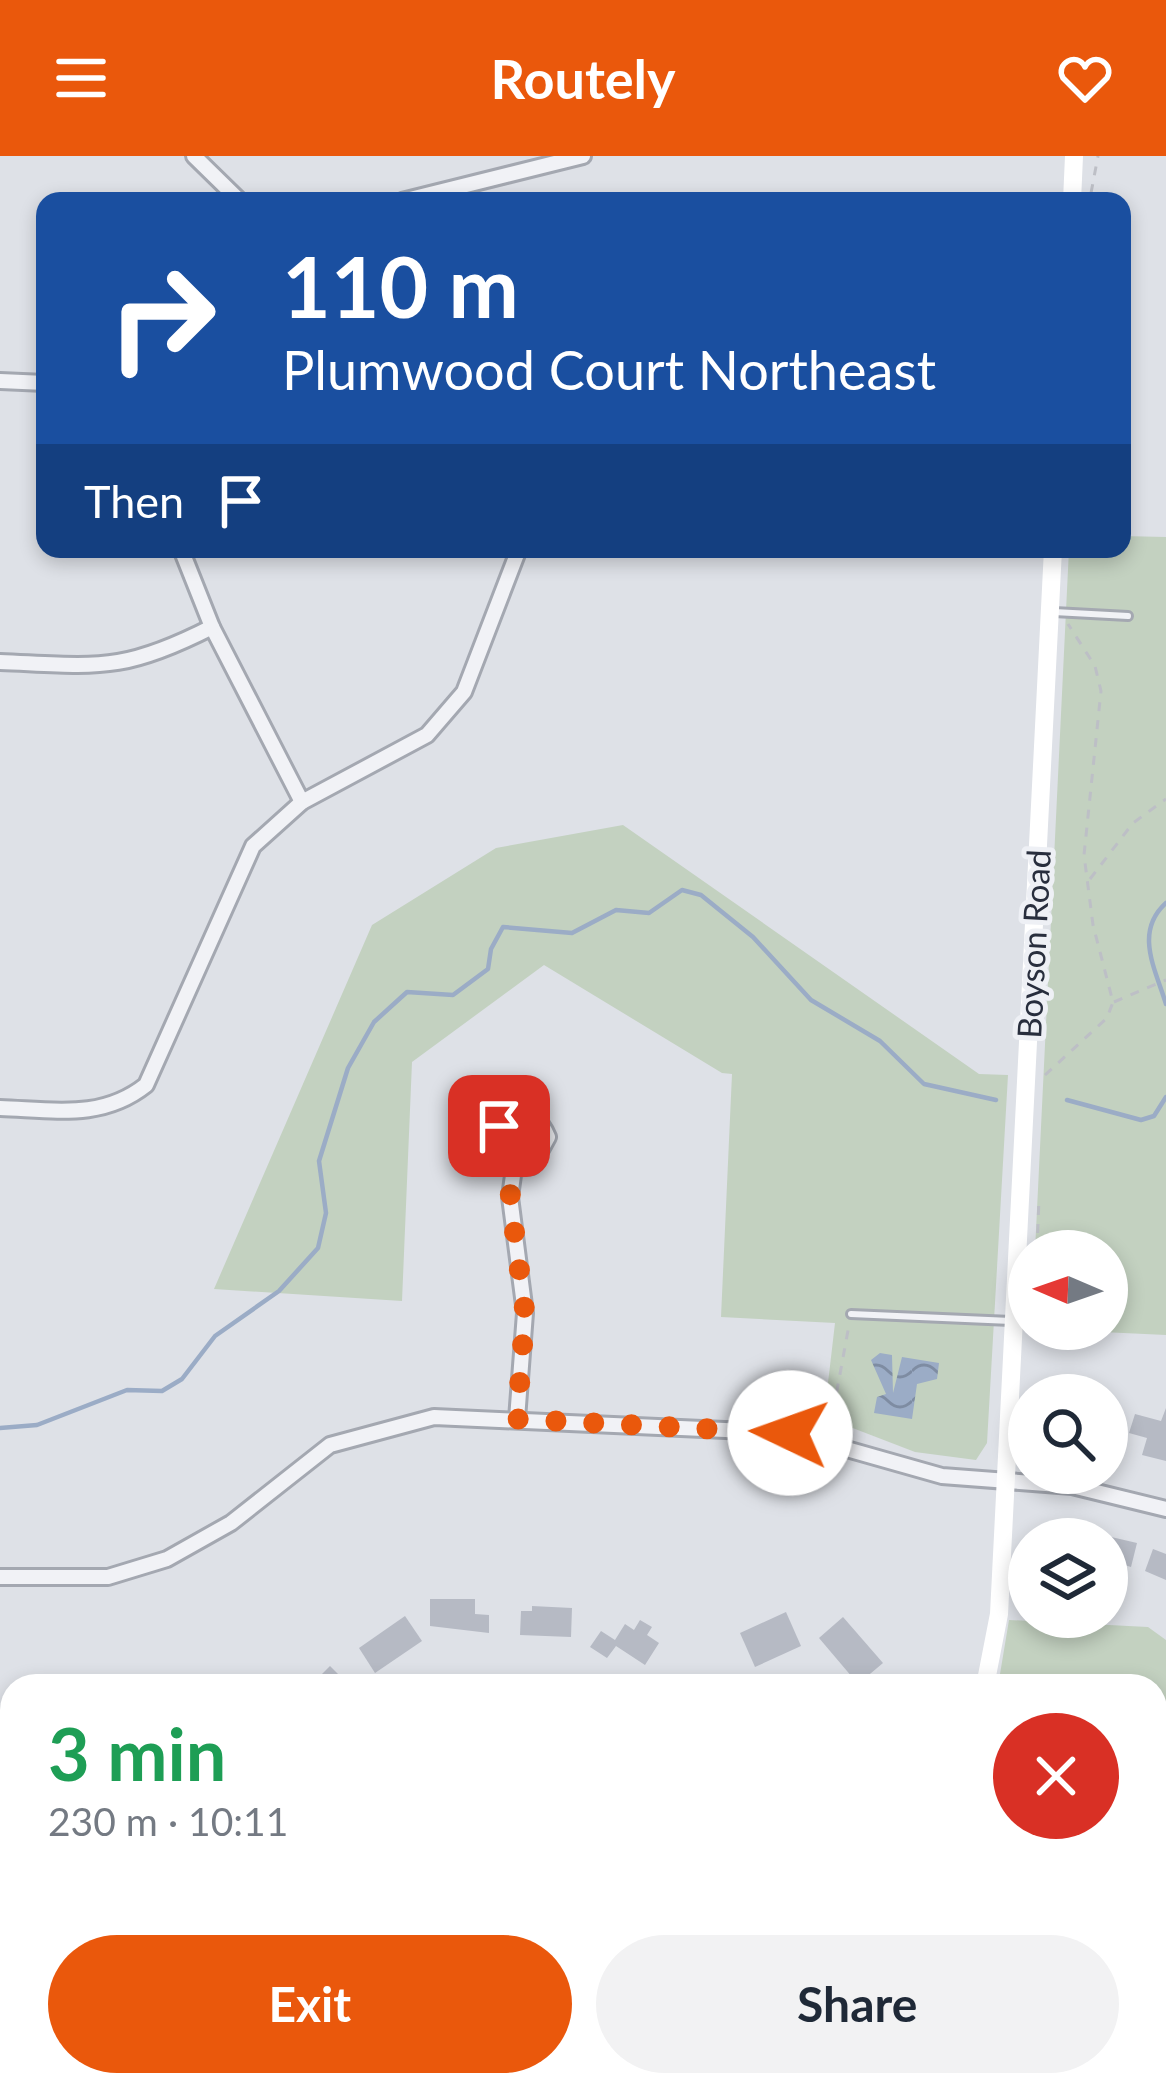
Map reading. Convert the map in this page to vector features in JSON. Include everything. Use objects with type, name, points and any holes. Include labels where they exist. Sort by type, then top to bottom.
[{"type":"street","points":[[194,156],[232,192]]},
{"type":"street","points":[[438,192],[583,156]]},
{"type":"street","points":[[1072,192],[1074,156]]},
{"type":"street","points":[[0,381],[36,382]]},
{"type":"street","points":[[185,558],[212,627],[302,802]]},
{"type":"street","points":[[0,1108],[94,1112],[122,1104],[146,1085],[253,846],[302,802],[427,735],[464,692],[516,558]]},
{"type":"street","name":"Boyson Road","points":[[1020,1230],[1059,612],[1055,558]]},
{"type":"street","points":[[0,662],[113,667],[151,658],[212,627]]},
{"type":"street","points":[[514,1168],[510,1197],[525,1313],[517,1419]]},
{"type":"street","name":"Boyson Road","points":[[987,1674],[999,1614],[1013,1350]]},
{"type":"street","points":[[0,1577],[108,1577],[166,1559],[231,1523],[330,1444],[434,1417],[818,1438],[901,1467],[1072,1486],[1166,1509]]},
{"type":"lane","points":[[1059,612],[1128,616]]},
{"type":"lane","points":[[851,1313],[1008,1329]]},
{"type":"path","points":[[1092,192],[1098,156]]},
{"type":"path","points":[[1046,1075],[1107,1018],[1113,1002],[1084,843],[1099,753],[1101,691],[1089,653],[1059,612]]},
{"type":"path","points":[[1088,884],[1109,849],[1166,799]]},
{"type":"path","points":[[1113,1002],[1166,980]]},
{"type":"path","points":[[1038,1230],[1040,1185]]},
{"type":"path","points":[[818,1438],[833,1412],[851,1313]]},
{"type":"green space","points":[[1131,536],[1166,537],[1166,1335],[1128,1333],[1128,1230],[1036,1230],[1069,558],[1131,558]]},
{"type":"green space","points":[[623,825],[979,1074],[1008,1075],[987,1443],[976,1460],[915,1452],[824,1417],[835,1323],[721,1317],[732,1074],[722,1073],[544,965],[412,1062],[402,1301],[214,1289],[372,925],[496,848]]},
{"type":"green space","points":[[1008,1626],[1008,1638],[1128,1638],[1128,1626],[1148,1627],[1166,1640],[1166,1674],[1000,1674]]},
{"type":"water","points":[[880,1353],[892,1355],[893,1393],[902,1357],[939,1363],[937,1379],[917,1384],[912,1419],[874,1413],[877,1397],[886,1394],[871,1360]]},
{"type":"building","points":[[1166,1408],[1166,1461],[1142,1455],[1147,1438],[1129,1433],[1135,1414],[1161,1421]]},
{"type":"building","points":[[1128,1541],[1137,1543],[1128,1566]]},
{"type":"building","points":[[1153,1549],[1166,1554],[1166,1580],[1145,1571]]},
{"type":"building","points":[[430,1599],[475,1599],[475,1614],[489,1615],[489,1633],[430,1626]]},
{"type":"building","points":[[532,1606],[572,1608],[571,1637],[520,1635],[521,1611],[532,1611]]},
{"type":"building","points":[[786,1612],[801,1646],[755,1667],[740,1633]]},
{"type":"building","points":[[405,1616],[422,1641],[375,1673],[359,1648]]},
{"type":"building","points":[[843,1617],[883,1663],[870,1674],[850,1674],[819,1638]]},
{"type":"building","points":[[640,1620],[652,1627],[647,1635],[659,1643],[645,1665],[616,1646],[607,1658],[590,1647],[601,1631],[615,1640],[625,1624],[634,1630]]},
{"type":"waterway","points":[[0,1428],[37,1425],[127,1390],[162,1391],[182,1379],[215,1336],[279,1291],[318,1248],[326,1213],[319,1161],[348,1068],[374,1022],[407,992],[453,995],[488,969],[491,949],[503,927],[572,933],[616,910],[649,913],[682,890],[701,895],[753,937],[811,1000],[880,1041],[924,1084],[996,1100]]},
{"type":"waterway","points":[[1166,903],[1156,914],[1149,938],[1166,1004]]},
{"type":"waterway","points":[[1067,1100],[1141,1120],[1154,1116],[1166,1097]]},
{"type":"route","points":[[499,1126],[496,1146],[514,1168],[510,1197],[525,1313],[517,1419],[790,1433]]}]
